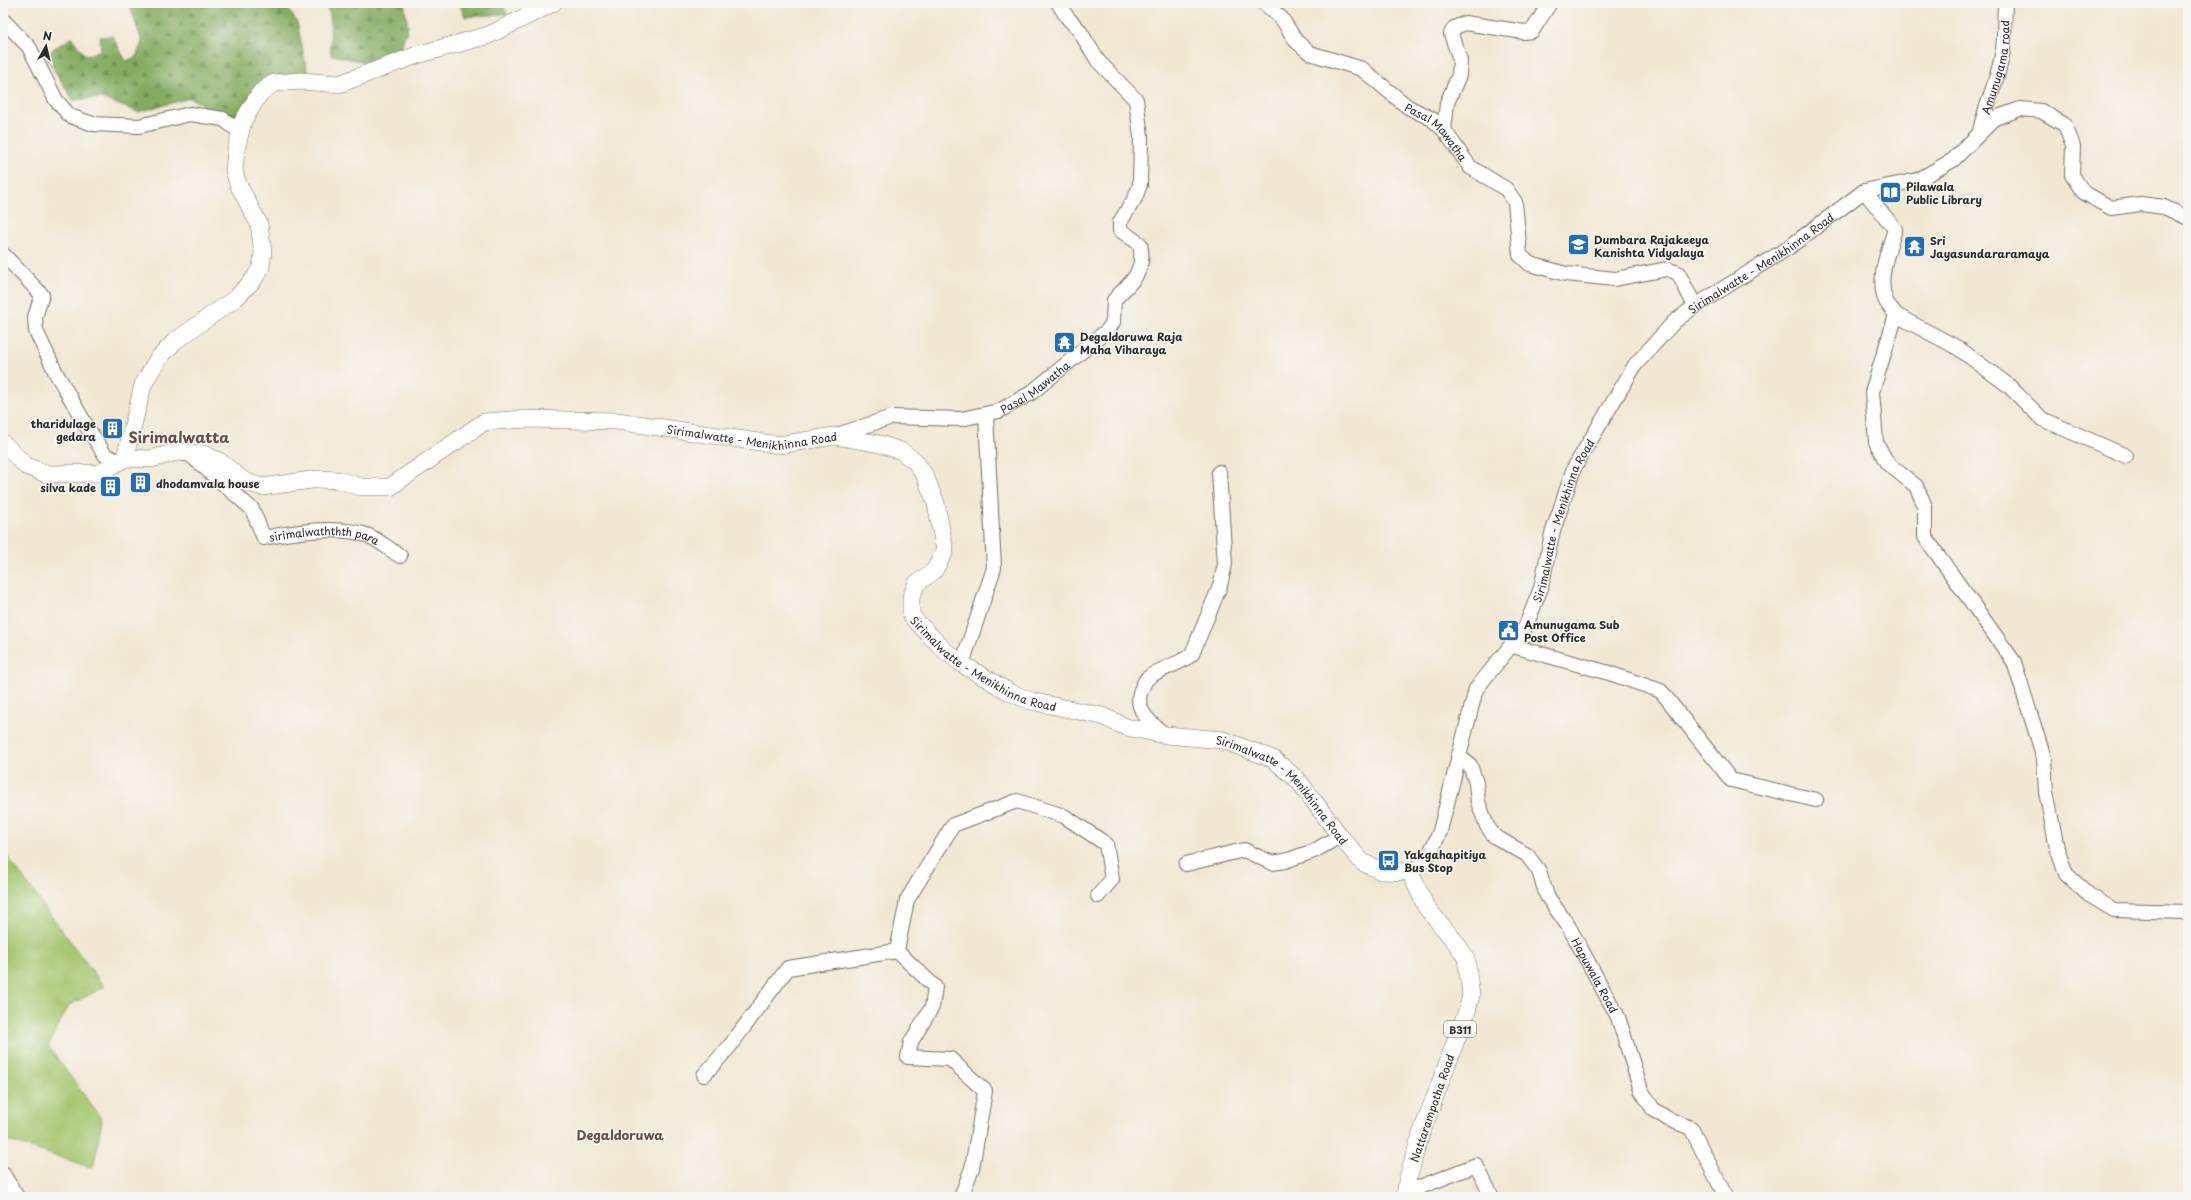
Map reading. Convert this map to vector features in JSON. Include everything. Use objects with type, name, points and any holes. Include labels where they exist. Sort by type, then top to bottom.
[{"type":"main road","points":[[3,443],[26,466],[47,474],[100,473],[122,460],[143,385],[157,360],[175,341],[236,298],[254,279],[261,267],[263,252],[259,224],[238,184],[234,171],[243,121],[260,93],[274,83],[301,81],[339,84],[417,55],[489,35],[553,3]]},
{"type":"main road","name":"Sirimalwatte - Menikhinna Road","points":[[122,460],[151,459],[177,452],[203,454],[219,461],[244,481],[262,487],[318,479],[338,480],[361,486],[390,487],[484,422],[525,419],[617,421],[779,445],[834,436],[880,444],[901,451],[916,461],[925,476],[936,503],[945,551],[934,571],[917,583],[911,597],[911,613],[914,619],[944,650],[962,664],[1011,694],[1031,701],[1102,716],[1126,727],[1166,735],[1223,740],[1273,759],[1298,780],[1340,836],[1362,862],[1391,872],[1410,872]]},
{"type":"main road","name":"Nattarampotha Road","points":[[1405,1195],[1421,1134],[1467,1011],[1471,995],[1466,958],[1458,944],[1426,907],[1410,872]]},
{"type":"street","name":"Pasal Mawatha","points":[[834,436],[892,416],[961,419],[986,415],[999,411],[1031,393],[1108,330],[1113,322],[1114,300],[1138,274],[1143,258],[1140,244],[1120,230],[1120,222],[1135,198],[1140,185],[1141,136],[1136,100],[1098,60],[1079,30],[1067,17],[1058,3]]},
{"type":"street","name":"Pasal Mawatha","points":[[1264,3],[1282,19],[1296,41],[1310,53],[1362,69],[1408,107],[1432,119],[1444,130],[1470,167],[1506,189],[1515,202],[1520,255],[1530,264],[1566,274],[1615,279],[1667,269],[1678,273],[1696,306]]},
{"type":"street","points":[[1444,130],[1447,103],[1459,75],[1460,60],[1452,34],[1454,28],[1465,23],[1524,32],[1532,31],[1550,3]]},
{"type":"street","name":"Amunugama road","points":[[1980,131],[1983,116],[1992,93],[2002,50],[2005,3]]},
{"type":"street","points":[[3,20],[29,47],[56,100],[70,116],[94,124],[139,126],[190,114],[223,119],[240,132]]},
{"type":"street","name":"Sirimalwatte - Menikhinna Road","points":[[1410,872],[1424,862],[1434,847],[1440,831],[1476,689],[1513,646],[1525,628],[1541,588],[1552,534],[1574,468],[1635,365],[1674,322],[1696,306],[1788,248],[1864,190],[1918,180],[1953,160],[1980,131],[1995,118],[2020,109],[2041,111],[2065,125],[2073,146],[2072,175],[2083,192],[2111,208],[2141,204],[2164,207],[2188,218]]},
{"type":"street","points":[[1864,190],[1895,229],[1885,264],[1884,281],[1885,299],[1896,315],[1958,348],[2008,385],[2042,419],[2126,456]]},
{"type":"street","points":[[3,254],[42,295],[35,316],[36,331],[56,373],[87,427],[105,455],[122,460]]},
{"type":"street","points":[[1896,315],[1872,392],[1876,442],[1887,463],[1916,486],[1925,506],[1925,537],[2014,662],[2044,758],[2046,792],[2054,834],[2066,874],[2089,895],[2114,910],[2188,912]]},
{"type":"street","points":[[962,664],[994,568],[986,415]]},
{"type":"street","name":"sirimalwaththth para","points":[[188,453],[252,509],[264,538],[284,534],[350,531],[370,537],[400,556]]},
{"type":"street","points":[[1166,735],[1149,723],[1141,711],[1139,693],[1147,678],[1184,660],[1192,654],[1220,586],[1224,564],[1219,472]]},
{"type":"street","points":[[1513,646],[1609,673],[1662,691],[1731,780],[1816,800]]},
{"type":"street","name":"Hapuwala Road","points":[[1458,756],[1470,765],[1476,783],[1478,802],[1487,826],[1494,836],[1527,855],[1539,871],[1547,896],[1569,927],[1618,1016],[1641,1090],[1653,1109],[1668,1119],[1691,1128],[1726,1197]]},
{"type":"street","points":[[896,951],[907,900],[953,825],[1017,802],[1064,816],[1106,844],[1112,879],[1098,896]]},
{"type":"street","points":[[1186,864],[1244,850],[1272,863],[1285,861],[1314,852],[1340,836]]},
{"type":"street","points":[[704,1075],[729,1047],[788,968],[896,951]]},
{"type":"street","points":[[896,951],[934,987],[932,1007],[911,1042],[908,1057],[950,1059],[985,1091],[972,1168],[961,1197]]},
{"type":"street","points":[[1405,1195],[1476,1165],[1492,1197]]},
{"type":"street","points":[[3,1174],[17,1197]]},
{"type":"green space","points":[[129,3],[284,3],[297,22],[309,79],[267,76],[237,118],[211,110],[190,98],[138,112],[101,98],[73,100],[46,57],[54,48],[72,38],[86,56],[101,50],[100,37],[112,36],[126,61],[136,57],[142,42]]},
{"type":"green space","points":[[323,3],[404,3],[408,27],[400,50],[370,63],[331,55],[330,14]]},
{"type":"green space","points":[[459,3],[502,3],[507,14],[465,17]]},
{"type":"green space","points":[[3,851],[104,987],[69,1005],[48,1046],[102,1120],[93,1168],[3,1139]]},
{"type":"place","name":"Pilawala Public Library","points":[[1891,192]]},
{"type":"place","name":"Dumbara Rajakeeya Kanishta Vidyalaya","points":[[1579,245]]},
{"type":"place","name":"Sri Jayasundararamaya","points":[[1914,246]]},
{"type":"place","name":"Degaldoruwa Raja Maha Viharaya","points":[[1064,342]]},
{"type":"place","name":"tharidulage gedara","points":[[112,429]]},
{"type":"place","name":"dhodamvala house","points":[[141,483]]},
{"type":"place","name":"silva kade","points":[[111,487]]},
{"type":"place","name":"Amunugama Sub Post Office","points":[[1508,630]]},
{"type":"place","name":"Yakgahapitiya Bus Stop","points":[[1388,860]]},
{"type":"district","name":"Sirimalwatta","points":[[179,436]]},
{"type":"district","name":"Degaldoruwa","points":[[620,1134]]}]
